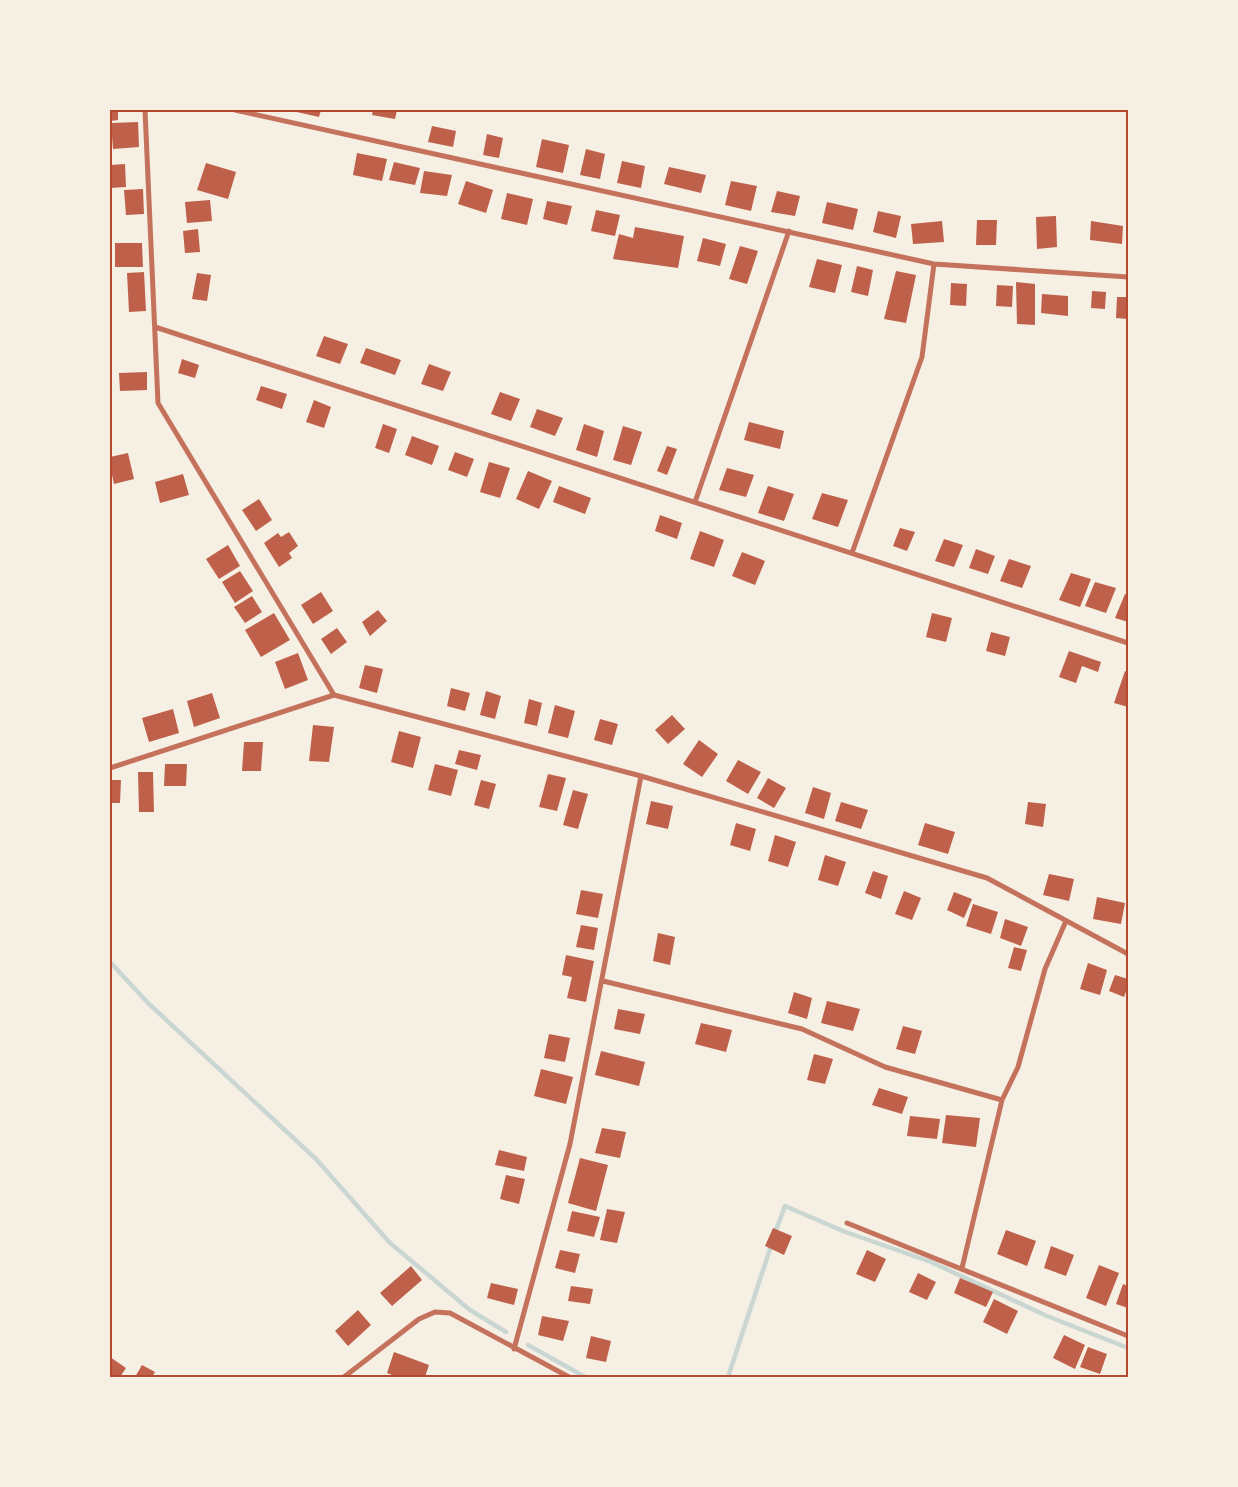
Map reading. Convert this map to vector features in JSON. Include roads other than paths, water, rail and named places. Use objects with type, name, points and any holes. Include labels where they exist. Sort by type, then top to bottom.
[{"type":"street","points":[[145,110],[158,403],[334,694]]},
{"type":"street","points":[[235,110],[934,264],[1128,277]]},
{"type":"street","points":[[695,502],[789,231]]},
{"type":"street","points":[[852,553],[922,358],[934,264]]},
{"type":"street","points":[[155,327],[1128,643]]},
{"type":"street","points":[[110,768],[334,694],[641,776],[987,878],[1128,954]]},
{"type":"street","points":[[514,1349],[570,1144],[603,981],[641,776]]},
{"type":"street","points":[[962,1268],[1002,1100],[1018,1067],[1045,969],[1066,920]]},
{"type":"street","points":[[603,981],[802,1029],[885,1067],[1002,1100]]},
{"type":"street","points":[[847,1223],[1128,1336]]},
{"type":"street","points":[[344,1377],[419,1319],[435,1312],[450,1313],[569,1377]]},
{"type":"waterway","points":[[110,962],[148,1003],[316,1159],[390,1243],[470,1310],[506,1332]]},
{"type":"waterway","points":[[775,1233],[785,1206],[843,1231],[931,1262],[1047,1316],[1128,1348]]},
{"type":"waterway","points":[[728,1377],[772,1243]]},
{"type":"waterway","points":[[528,1345],[585,1377]]}]
